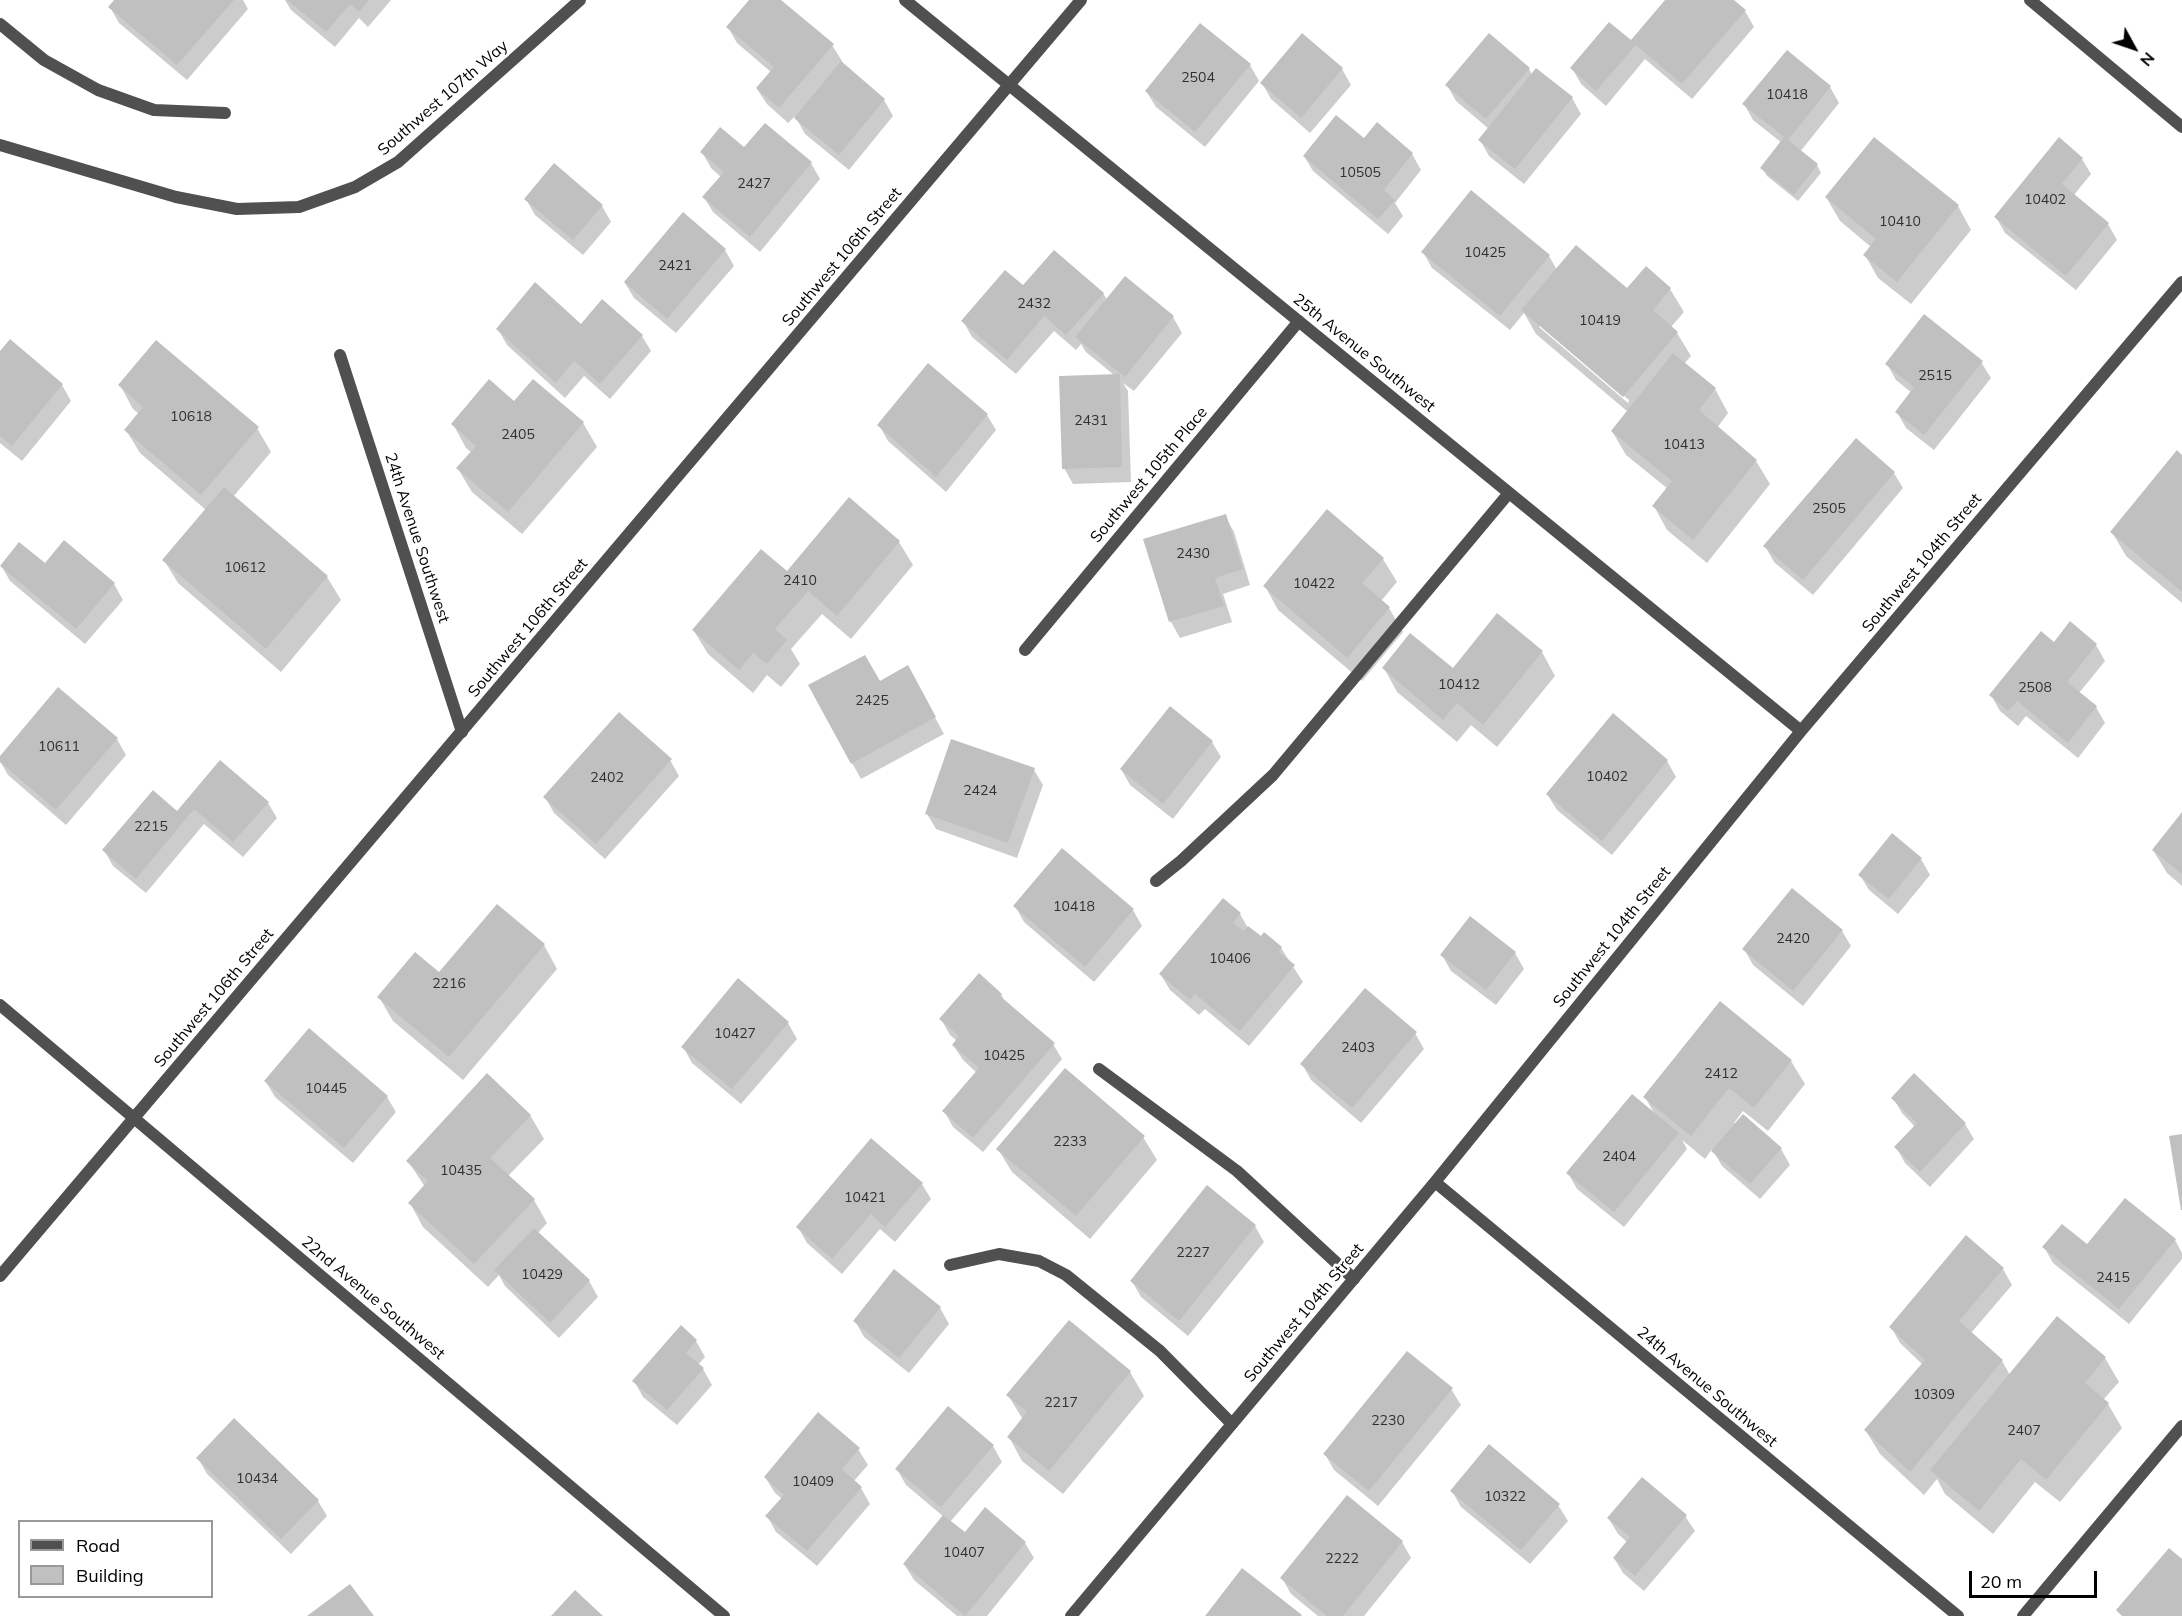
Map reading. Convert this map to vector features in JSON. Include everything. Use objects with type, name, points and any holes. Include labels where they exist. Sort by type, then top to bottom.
[{"type":"street","name":"Southwest 107th Way","points":[[0,145],[177,197],[237,209],[299,207],[355,187],[398,162],[580,0]]},
{"type":"street","name":"25th Avenue Southwest","points":[[905,0],[1801,731]]},
{"type":"street","name":"Southwest 106th Street","points":[[0,1276],[1081,0]]},
{"type":"street","points":[[2030,0],[2182,127]]},
{"type":"street","points":[[0,24],[44,60],[98,90],[154,110],[225,113]]},
{"type":"street","name":"Southwest 104th Street","points":[[1071,1616],[1435,1182],[1801,731],[2182,282]]},
{"type":"street","name":"Southwest 105th Place","points":[[1025,650],[1299,321]]},
{"type":"street","name":"24th Avenue Southwest","points":[[340,355],[462,732]]},
{"type":"street","points":[[1156,880],[1181,861],[1273,775],[1509,493]]},
{"type":"street","name":"22nd Avenue Southwest","points":[[0,1005],[724,1616]]},
{"type":"street","points":[[1098,1069],[1237,1171],[1354,1279]]},
{"type":"street","name":"24th Avenue Southwest","points":[[1435,1182],[1958,1616]]},
{"type":"street","points":[[950,1265],[999,1254],[1039,1261],[1066,1275],[1160,1352],[1232,1424]]},
{"type":"street","points":[[2023,1616],[2182,1426]]},
{"type":"building","points":[[114,0],[234,0],[177,65],[108,7]]},
{"type":"building","points":[[287,0],[369,0],[359,12],[350,4],[326,32]]},
{"type":"building","points":[[749,0],[781,0],[834,44],[779,108],[756,88],[774,67],[726,27]]},
{"type":"building","points":[[1665,0],[1734,0],[1746,10],[1682,84],[1636,45],[1596,91],[1570,68],[1609,22],[1631,40]]},
{"type":"building","points":[[1200,23],[1251,64],[1195,132],[1145,91]]},
{"type":"building","points":[[1302,33],[1343,68],[1301,118],[1260,83]]},
{"type":"building","points":[[1489,33],[1530,68],[1486,119],[1445,85]]},
{"type":"building","points":[[1787,50],[1831,86],[1788,140],[1818,164],[1794,195],[1760,168],[1784,137],[1742,104]]},
{"type":"building","points":[[841,61],[885,99],[839,155],[794,118]]},
{"type":"building","points":[[1536,68],[1573,97],[1515,169],[1478,140]]},
{"type":"building","points":[[1336,115],[1364,138],[1377,122],[1413,153],[1384,190],[1395,200],[1378,219],[1303,156]]},
{"type":"building","points":[[765,123],[812,162],[750,237],[702,197],[724,172],[700,152],[720,127],[744,147]]},
{"type":"building","points":[[1874,137],[1959,205],[1897,282],[1863,255],[1876,239],[1825,197]]},
{"type":"building","points":[[2059,137],[2083,158],[2062,184],[2109,223],[2066,276],[1994,217]]},
{"type":"building","points":[[554,163],[603,205],[573,240],[524,199]]},
{"type":"building","points":[[1471,190],[1550,255],[1500,316],[1421,252]]},
{"type":"building","points":[[683,212],[726,249],[667,319],[624,282]]},
{"type":"building","points":[[1576,245],[1627,288],[1646,266],[1671,288],[1653,310],[1678,332],[1623,397],[1521,310]]},
{"type":"building","points":[[1054,250],[1104,293],[1066,335],[1044,316],[1007,360],[961,321],[1005,270],[1023,285]]},
{"type":"building","points":[[1125,276],[1174,316],[1125,377],[1075,337]]},
{"type":"building","points":[[535,282],[581,324],[602,299],[643,335],[600,384],[574,361],[556,383],[496,329]]},
{"type":"building","points":[[1924,314],[1983,361],[1924,435],[1895,412],[1914,387],[1885,364]]},
{"type":"building","points":[[10,339],[63,384],[12,446],[0,436],[0,351]]},
{"type":"building","points":[[156,340],[259,427],[201,495],[124,430],[143,407],[118,385]]},
{"type":"building","points":[[1673,353],[1716,388],[1699,410],[1757,460],[1693,540],[1652,506],[1672,481],[1611,431]]},
{"type":"building","points":[[928,363],[988,414],[936,477],[877,425]]},
{"type":"building","points":[[1120,374],[1122,467],[1062,469],[1059,376]]},
{"type":"building","points":[[489,379],[514,401],[533,379],[584,422],[508,512],[456,468],[476,446],[451,424]]},
{"type":"building","points":[[1856,438],[1895,472],[1803,580],[1763,546]]},
{"type":"building","points":[[2177,450],[2182,455],[2182,592],[2110,532]]},
{"type":"building","points":[[224,487],[328,576],[266,649],[162,560]]},
{"type":"building","points":[[849,497],[900,541],[837,616],[808,591],[775,629],[787,640],[767,664],[753,653],[739,670],[692,630],[761,549],[787,571]]},
{"type":"building","points":[[1327,509],[1384,558],[1362,583],[1390,607],[1347,658],[1263,586]]},
{"type":"building","points":[[1226,514],[1243,569],[1215,578],[1224,606],[1169,622],[1143,539]]},
{"type":"building","points":[[64,540],[115,583],[76,629],[0,566],[19,542],[45,563]]},
{"type":"building","points":[[1497,613],[1543,651],[1483,725],[1457,703],[1443,720],[1382,668],[1410,633],[1453,668]]},
{"type":"building","points":[[2070,621],[2097,644],[2067,682],[2097,706],[2068,743],[2017,701],[2008,711],[1989,695],[2041,631],[2054,642]]},
{"type":"building","points":[[865,655],[880,681],[908,665],[936,717],[851,764],[808,685]]},
{"type":"building","points":[[58,687],[118,738],[56,810],[0,762],[0,756]]},
{"type":"building","points":[[1170,706],[1213,741],[1163,804],[1120,769]]},
{"type":"building","points":[[619,712],[672,759],[596,844],[543,797]]},
{"type":"building","points":[[1613,713],[1668,760],[1602,841],[1546,794]]},
{"type":"building","points":[[951,739],[1035,768],[1008,843],[925,814]]},
{"type":"building","points":[[220,760],[269,802],[233,842],[194,809],[136,879],[102,850],[153,790],[177,811]]},
{"type":"building","points":[[2182,812],[2182,874],[2152,850]]},
{"type":"building","points":[[1892,833],[1922,858],[1889,899],[1858,875]]},
{"type":"building","points":[[1062,848],[1134,909],[1085,967],[1013,906]]},
{"type":"building","points":[[1792,888],[1843,930],[1793,991],[1742,949]]},
{"type":"building","points":[[1223,898],[1241,913],[1233,923],[1244,931],[1248,926],[1261,936],[1264,932],[1282,947],[1279,952],[1295,965],[1240,1031],[1195,994],[1190,1000],[1159,974]]},
{"type":"building","points":[[497,904],[545,944],[449,1057],[377,997],[415,952],[439,972]]},
{"type":"building","points":[[1470,916],[1516,952],[1486,990],[1440,955]]},
{"type":"building","points":[[979,973],[1002,994],[1000,996],[1055,1043],[973,1138],[942,1111],[979,1068],[952,1045],[959,1036],[939,1019]]},
{"type":"building","points":[[738,978],[789,1022],[732,1089],[681,1047]]},
{"type":"building","points":[[1365,988],[1417,1032],[1352,1108],[1300,1064]]},
{"type":"building","points":[[1720,1001],[1792,1060],[1754,1108],[1729,1088],[1691,1136],[1643,1097]]},
{"type":"building","points":[[309,1028],[388,1096],[344,1148],[264,1081]]},
{"type":"building","points":[[1065,1068],[1145,1136],[1076,1216],[996,1149]]},
{"type":"building","points":[[487,1073],[531,1115],[490,1158],[535,1199],[474,1264],[408,1203],[428,1181],[406,1161]]},
{"type":"building","points":[[1914,1073],[1966,1123],[1920,1172],[1894,1147],[1917,1123],[1891,1098]]},
{"type":"building","points":[[1632,1094],[1679,1133],[1614,1212],[1566,1173]]},
{"type":"building","points":[[1743,1114],[1782,1148],[1750,1184],[1711,1151]]},
{"type":"building","points":[[2182,1134],[2182,1210],[2181,1210],[2169,1136]]},
{"type":"building","points":[[871,1138],[923,1183],[885,1227],[871,1214],[832,1259],[796,1227]]},
{"type":"building","points":[[1207,1185],[1256,1225],[1179,1321],[1130,1281]]},
{"type":"building","points":[[2125,1198],[2176,1239],[2119,1309],[2042,1247],[2062,1224],[2087,1244]]},
{"type":"building","points":[[534,1228],[590,1280],[550,1323],[494,1270]]},
{"type":"building","points":[[1966,1235],[2004,1268],[1959,1321],[2003,1360],[1910,1472],[1864,1430],[1925,1360],[1889,1327]]},
{"type":"building","points":[[894,1269],[941,1307],[899,1358],[853,1321]]},
{"type":"building","points":[[2057,1316],[2106,1357],[2085,1383],[2109,1403],[2046,1480],[2021,1459],[1979,1511],[1930,1470]]},
{"type":"building","points":[[1069,1320],[1131,1371],[1049,1471],[1007,1437],[1027,1412],[1006,1395]]},
{"type":"building","points":[[681,1325],[697,1340],[686,1353],[704,1368],[667,1410],[632,1381]]},
{"type":"building","points":[[1407,1351],[1453,1388],[1369,1491],[1323,1454]]},
{"type":"building","points":[[948,1406],[994,1445],[941,1507],[895,1469]]},
{"type":"building","points":[[818,1412],[860,1448],[842,1469],[862,1487],[807,1551],[765,1516],[784,1495],[764,1477]]},
{"type":"building","points":[[234,1418],[319,1500],[281,1539],[196,1458]]},
{"type":"building","points":[[1489,1444],[1560,1504],[1521,1550],[1450,1491]]},
{"type":"building","points":[[1642,1477],[1687,1515],[1635,1576],[1613,1558],[1630,1537],[1607,1518]]},
{"type":"building","points":[[1347,1495],[1403,1541],[1343,1616],[1327,1616],[1280,1578]]},
{"type":"building","points":[[985,1507],[1026,1542],[965,1616],[903,1564],[943,1515],[965,1532]]},
{"type":"building","points":[[2169,1548],[2182,1559],[2182,1616],[2122,1616],[2116,1610]]},
{"type":"building","points":[[1242,1568],[1302,1615],[1205,1616]]},
{"type":"building","points":[[350,1584],[374,1616],[307,1616]]},
{"type":"building","points":[[575,1590],[603,1616],[551,1616]]}]
